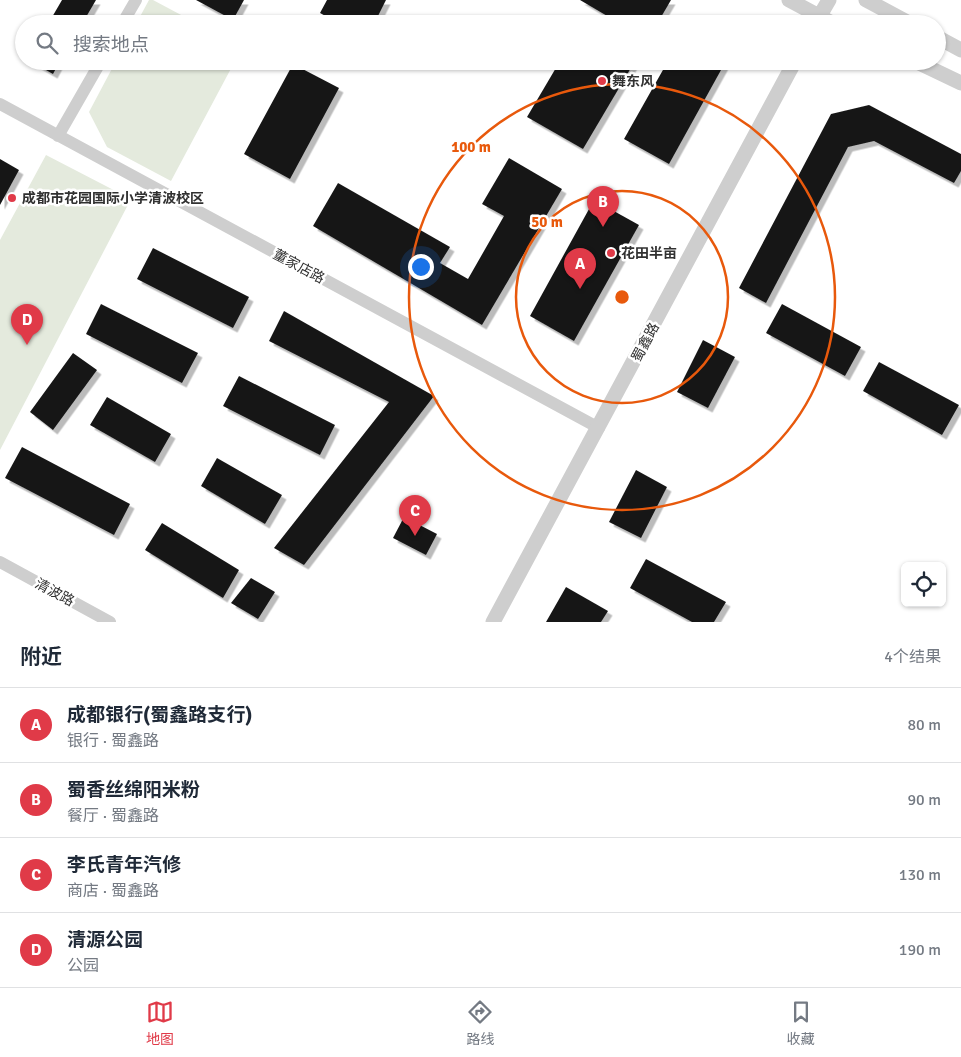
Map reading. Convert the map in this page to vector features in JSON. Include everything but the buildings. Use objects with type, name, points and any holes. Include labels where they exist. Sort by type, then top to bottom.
[{"type":"street","points":[[127,15],[136,0]]},
{"type":"street","points":[[789,0],[810,15]]},
{"type":"street","points":[[820,15],[829,0]]},
{"type":"street","points":[[866,0],[894,15]]},
{"type":"street","points":[[946,42],[961,50]]},
{"type":"street","points":[[58,136],[96,70]]},
{"type":"street","name":"蜀鑫路","points":[[493,622],[790,70]]},
{"type":"street","points":[[934,70],[961,83]]},
{"type":"street","name":"董家店路","points":[[0,104],[598,428]]},
{"type":"street","name":"清波路","points":[[0,562],[110,622]]},
{"type":"shaded area","points":[[149,0],[153,0],[181,15],[141,15]]},
{"type":"shaded area","points":[[111,70],[230,70],[171,181],[107,147],[89,112]]},
{"type":"shaded area","points":[[46,155],[131,199],[0,450],[0,240]]},
{"type":"place","name":"舞东风","points":[[602,81]]},
{"type":"place","name":"成都市花园国际小学清波校区","points":[[12,198]]},
{"type":"place","name":"蜀香丝绵阳米粉","points":[[603,227]]},
{"type":"place","name":"花田半亩","points":[[611,253]]},
{"type":"place","name":"成都银行(蜀鑫路支行)","points":[[580,289]]},
{"type":"place","name":"清源公园","points":[[27,345]]},
{"type":"place","name":"李氏青年汽修","points":[[415,536]]}]
